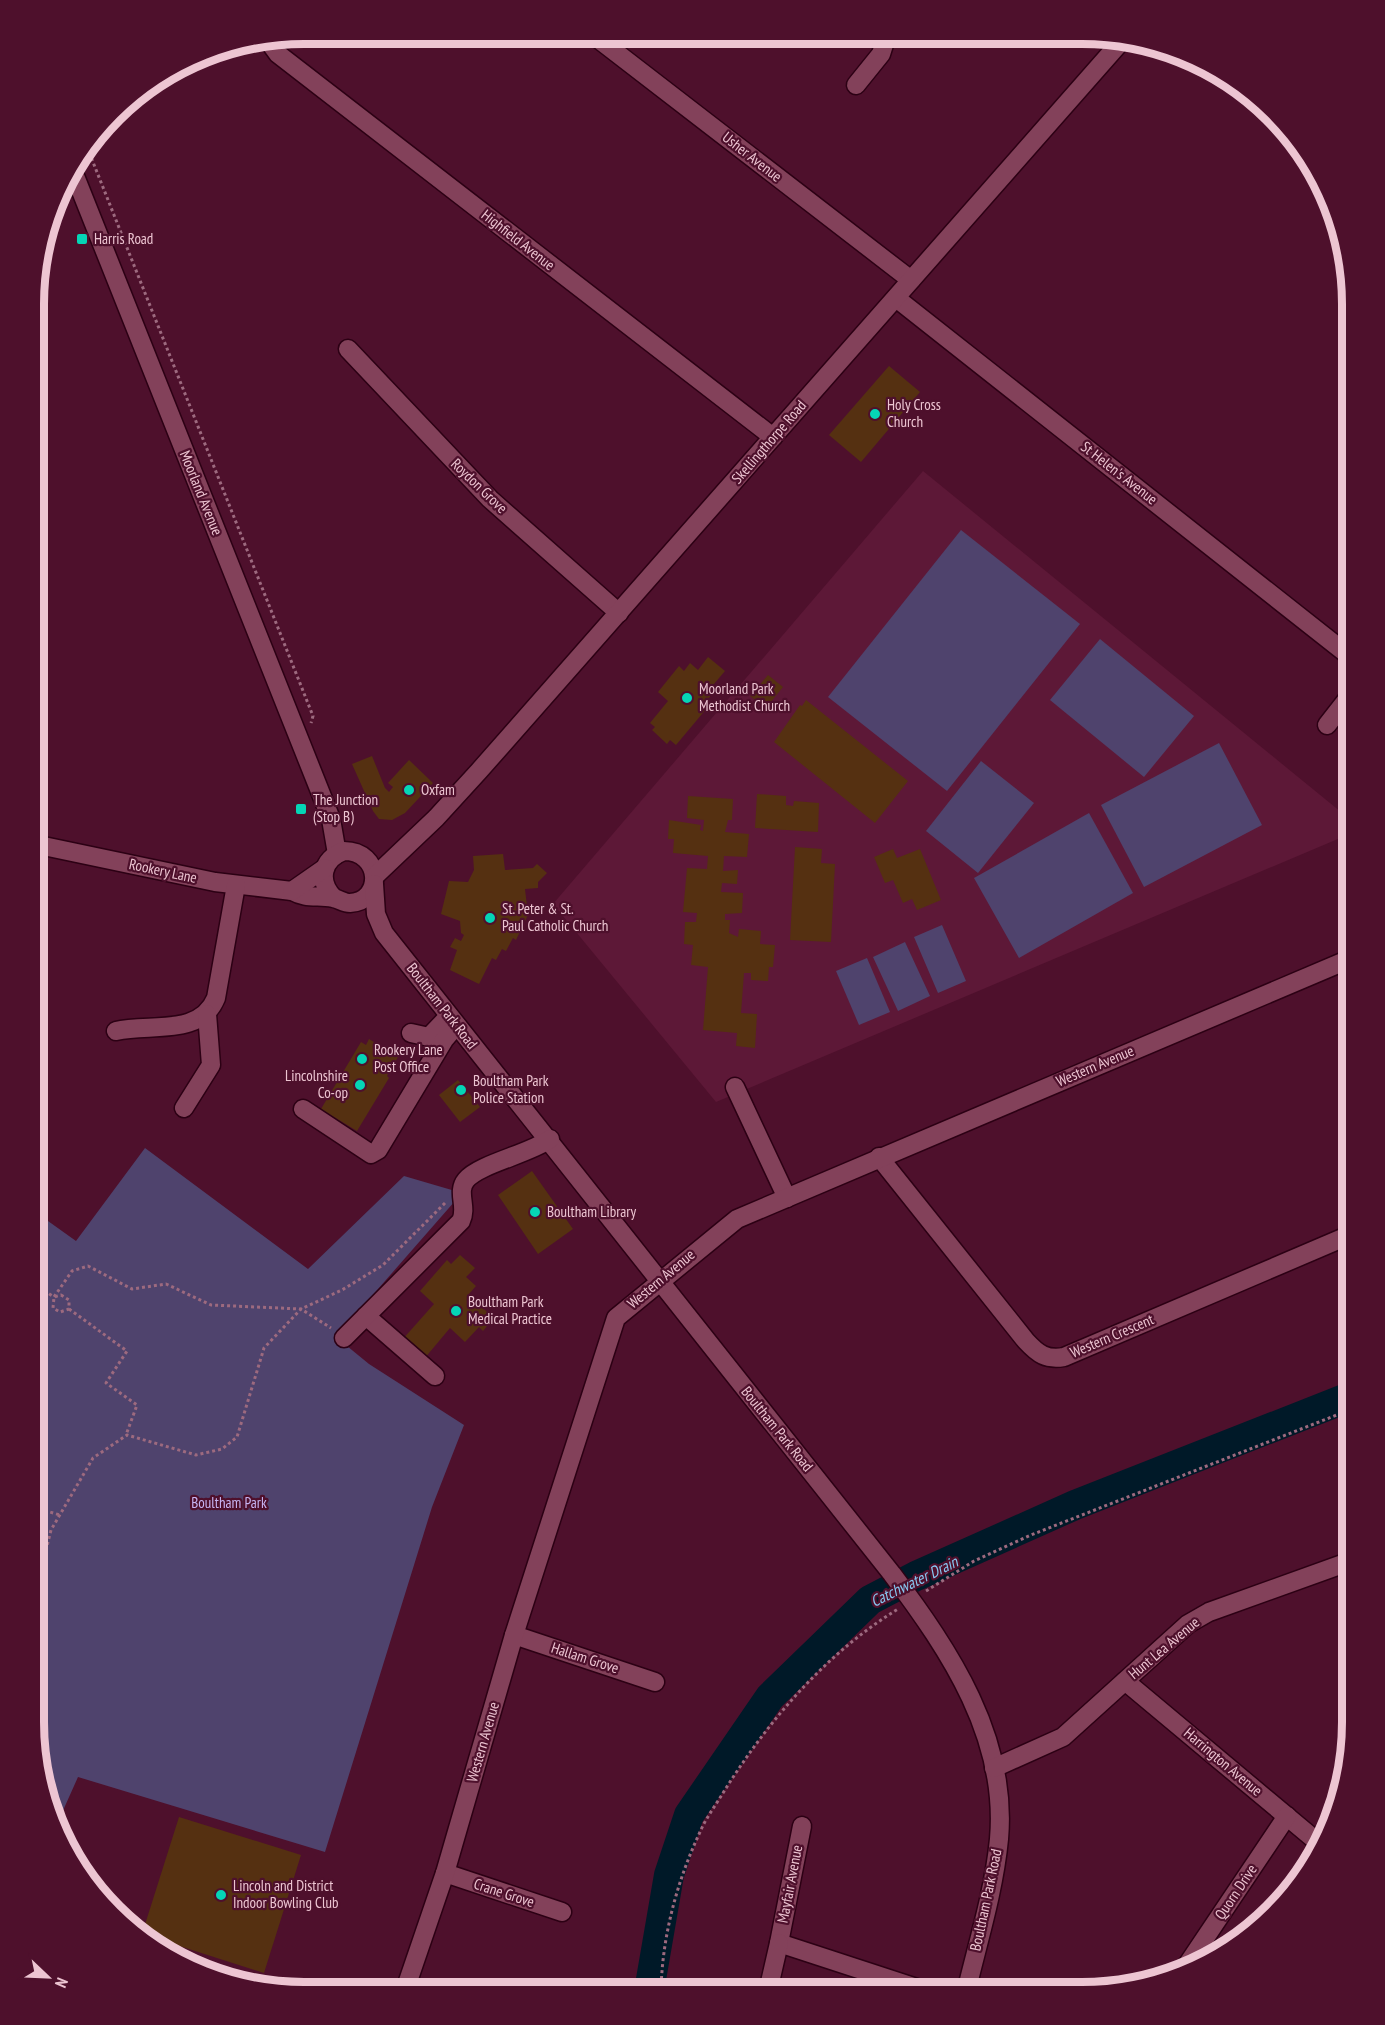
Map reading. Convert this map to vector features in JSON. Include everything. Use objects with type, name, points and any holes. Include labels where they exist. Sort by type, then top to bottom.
[{"type":"street","name":"Usher Avenue","points":[[605,44],[911,280]]},
{"type":"street","points":[[856,85],[881,54],[884,44]]},
{"type":"street","name":"Highfield Avenue","points":[[272,46],[278,54],[773,437]]},
{"type":"street","name":"Skellingthorpe Road","points":[[374,880],[411,843],[485,777],[619,613],[1117,46]]},
{"type":"street","name":"Moorland Avenue","points":[[76,178],[331,819],[350,846],[364,856]]},
{"type":"street","name":"St Helen's Avenue","points":[[896,298],[1342,649]]},
{"type":"street","name":"Roydon Grove","points":[[348,349],[490,499],[619,613]]},
{"type":"street","points":[[1327,725],[1342,706]]},
{"type":"street","name":"Moorland Avenue","points":[[331,819],[331,861]]},
{"type":"street","points":[[292,891],[344,852],[364,856],[411,843]]},
{"type":"street","name":"Rookery Lane","points":[[44,846],[236,885],[292,891],[302,897],[342,900]]},
{"type":"street","points":[[364,856],[374,880],[376,914],[384,933]]},
{"type":"street","points":[[331,861],[324,885],[384,933]]},
{"type":"street","points":[[342,900],[365,897],[374,880]]},
{"type":"street","points":[[184,1108],[211,1065],[207,1014],[216,998],[236,885]]},
{"type":"street","name":"Boultham Park Road","points":[[384,933],[550,1139],[909,1595],[930,1624],[967,1686],[994,1768],[999,1838],[991,1891],[968,1982]]},
{"type":"street","name":"Western Avenue","points":[[408,1982],[445,1873],[514,1635],[616,1318],[724,1227],[879,1157],[1342,962]]},
{"type":"street","points":[[116,1031],[138,1027],[183,1025],[207,1014]]},
{"type":"street","points":[[411,1033],[429,1037],[453,1021]]},
{"type":"street","points":[[303,1109],[370,1154],[378,1150],[453,1021]]},
{"type":"street","points":[[735,1087],[787,1198]]},
{"type":"street","points":[[339,1334],[366,1316],[461,1221],[464,1206],[462,1192],[466,1180],[472,1175],[538,1147],[550,1139]]},
{"type":"street","name":"Western Crescent","points":[[879,1157],[1026,1341],[1038,1354],[1053,1359],[1064,1357],[1342,1238]]},
{"type":"street","points":[[366,1316],[435,1376]]},
{"type":"street","name":"Hunt Lea Avenue","points":[[994,1768],[1063,1737],[1188,1624],[1209,1612],[1342,1565]]},
{"type":"street","name":"Hallam Grove","points":[[514,1635],[655,1682]]},
{"type":"street","name":"Harrington Avenue","points":[[1125,1681],[1314,1839]]},
{"type":"street","name":"Quorn Drive","points":[[1192,1957],[1287,1816]]},
{"type":"street","name":"Mayfair Avenue","points":[[770,1982],[802,1826]]},
{"type":"street","name":"Crane Grove","points":[[445,1873],[562,1912]]},
{"type":"street","name":"Mayfair Avenue","points":[[779,1942],[898,1982]]},
{"type":"path","points":[[90,155],[314,716],[304,749]]},
{"type":"path","points":[[125,1436],[196,1455],[222,1449],[237,1437],[264,1348],[301,1310],[342,1290],[383,1265],[438,1207],[462,1192]]},
{"type":"path","points":[[69,1309],[60,1312],[53,1308],[54,1296],[72,1271],[88,1266],[132,1289],[166,1284],[212,1305],[301,1310],[339,1334]]},
{"type":"path","points":[[44,1290],[54,1296],[61,1295],[69,1300],[69,1309]]},
{"type":"path","points":[[44,1558],[51,1530],[93,1458],[125,1436],[137,1405],[106,1383],[127,1351],[69,1309]]},
{"type":"path","points":[[44,1510],[60,1515]]},
{"type":"shaded area","points":[[923,471],[1342,813],[1342,837],[716,1102],[553,904]]},
{"type":"green space","points":[[961,530],[1080,624],[947,791],[828,697]]},
{"type":"green space","points":[[1100,639],[1194,716],[1144,777],[1050,700]]},
{"type":"green space","points":[[1219,743],[1262,825],[1144,887],[1101,805]]},
{"type":"green space","points":[[981,761],[1034,803],[978,873],[926,831]]},
{"type":"green space","points":[[1089,813],[1133,893],[1019,958],[974,878]]},
{"type":"green space","points":[[942,925],[966,981],[938,993],[914,937]]},
{"type":"green space","points":[[905,942],[930,996],[898,1011],[873,957]]},
{"type":"green space","points":[[867,958],[890,1012],[859,1025],[836,971]]},
{"type":"green space","name":"Boultham Park","points":[[145,1148],[308,1269],[404,1176],[462,1193],[336,1337],[369,1364],[464,1425],[432,1507],[325,1852],[78,1777],[61,1815],[48,1773],[44,1739],[44,1218],[76,1241]]},
{"type":"building","name":"Holy Cross Church","points":[[889,366],[920,392],[861,462],[829,435]]},
{"type":"building","name":"Moorland Park Methodist Church","points":[[708,657],[725,671],[708,691],[712,694],[703,705],[707,708],[676,745],[670,740],[667,744],[652,730],[655,727],[650,723],[668,701],[658,692],[679,666],[684,671],[690,663],[698,670]]},
{"type":"building","points":[[768,675],[783,687],[766,708],[750,696]]},
{"type":"building","points":[[806,700],[908,781],[875,823],[774,742]]},
{"type":"building","name":"Oxfam","points":[[372,756],[385,788],[389,792],[393,787],[388,783],[409,760],[433,783],[405,813],[392,820],[379,819],[373,811],[352,764]]},
{"type":"building","points":[[757,794],[786,796],[786,805],[793,806],[794,801],[819,803],[818,832],[755,828]]},
{"type":"building","points":[[688,796],[733,799],[732,820],[728,820],[725,832],[749,834],[747,857],[724,856],[723,871],[738,870],[737,884],[722,883],[721,892],[743,893],[742,913],[725,914],[725,920],[730,920],[729,933],[738,937],[739,929],[761,931],[760,944],[775,945],[773,967],[769,967],[768,981],[751,980],[751,973],[744,973],[741,1013],[757,1014],[755,1048],[736,1046],[737,1033],[703,1030],[708,967],[691,965],[693,945],[684,944],[685,922],[696,922],[697,913],[683,912],[687,868],[707,869],[708,856],[673,853],[674,839],[668,839],[669,820],[701,825],[700,830],[703,831],[704,820],[687,818]]},
{"type":"building","points":[[795,847],[822,849],[821,863],[835,864],[831,942],[790,940]]},
{"type":"building","points":[[893,849],[897,858],[920,849],[941,900],[917,910],[912,899],[903,903],[893,880],[885,883],[874,857]]},
{"type":"building","name":"St. Peter & St. Paul Catholic Church","points":[[503,854],[505,870],[533,868],[537,864],[547,873],[538,882],[538,888],[525,889],[528,915],[516,940],[513,938],[506,951],[502,949],[496,960],[492,958],[479,984],[450,970],[457,950],[450,947],[455,938],[461,941],[464,935],[461,933],[460,921],[441,914],[449,881],[468,882],[474,870],[473,856]]},
{"type":"building","name":"Lincolnshire Co-op","points":[[369,1039],[398,1057],[387,1076],[389,1078],[357,1131],[321,1109],[361,1042],[366,1045]]},
{"type":"building","points":[[458,1080],[480,1107],[460,1122],[439,1095]]},
{"type":"building","name":"Boultham Library","points":[[532,1171],[573,1229],[538,1254],[498,1195]]},
{"type":"building","name":"Boultham Park Medical Practice","points":[[460,1255],[475,1268],[466,1277],[476,1286],[468,1295],[494,1318],[483,1331],[479,1327],[465,1342],[450,1328],[424,1359],[402,1340],[434,1304],[420,1291],[447,1260],[451,1264]]},
{"type":"building","name":"Lincoln and District Indoor Bowling Club","points":[[179,1817],[301,1855],[264,1973],[163,1941],[144,1927]]},
{"type":"waterway","name":"Catchwater Drain","points":[[651,1982],[669,1875],[689,1815],[770,1697],[870,1600],[916,1576],[1075,1505],[1342,1400]]},
{"type":"place","name":"Harris Road","points":[[82,239]]},
{"type":"place","name":"Holy Cross Church","points":[[875,414]]},
{"type":"place","name":"Moorland Park Methodist Church","points":[[687,698]]},
{"type":"place","name":"Oxfam","points":[[409,790]]},
{"type":"place","name":"The Junction (Stop B)","points":[[301,809]]},
{"type":"place","name":"St. Peter & St. Paul Catholic Church","points":[[490,918]]},
{"type":"place","name":"Rookery Lane Post Office","points":[[362,1059]]},
{"type":"place","name":"Lincolnshire Co-op","points":[[360,1085]]},
{"type":"place","name":"Boultham Park Police Station","points":[[461,1090]]},
{"type":"place","name":"Boultham Library","points":[[535,1212]]},
{"type":"place","name":"Boultham Park Medical Practice","points":[[456,1311]]},
{"type":"place","name":"Lincoln and District Indoor Bowling Club","points":[[221,1895]]}]
